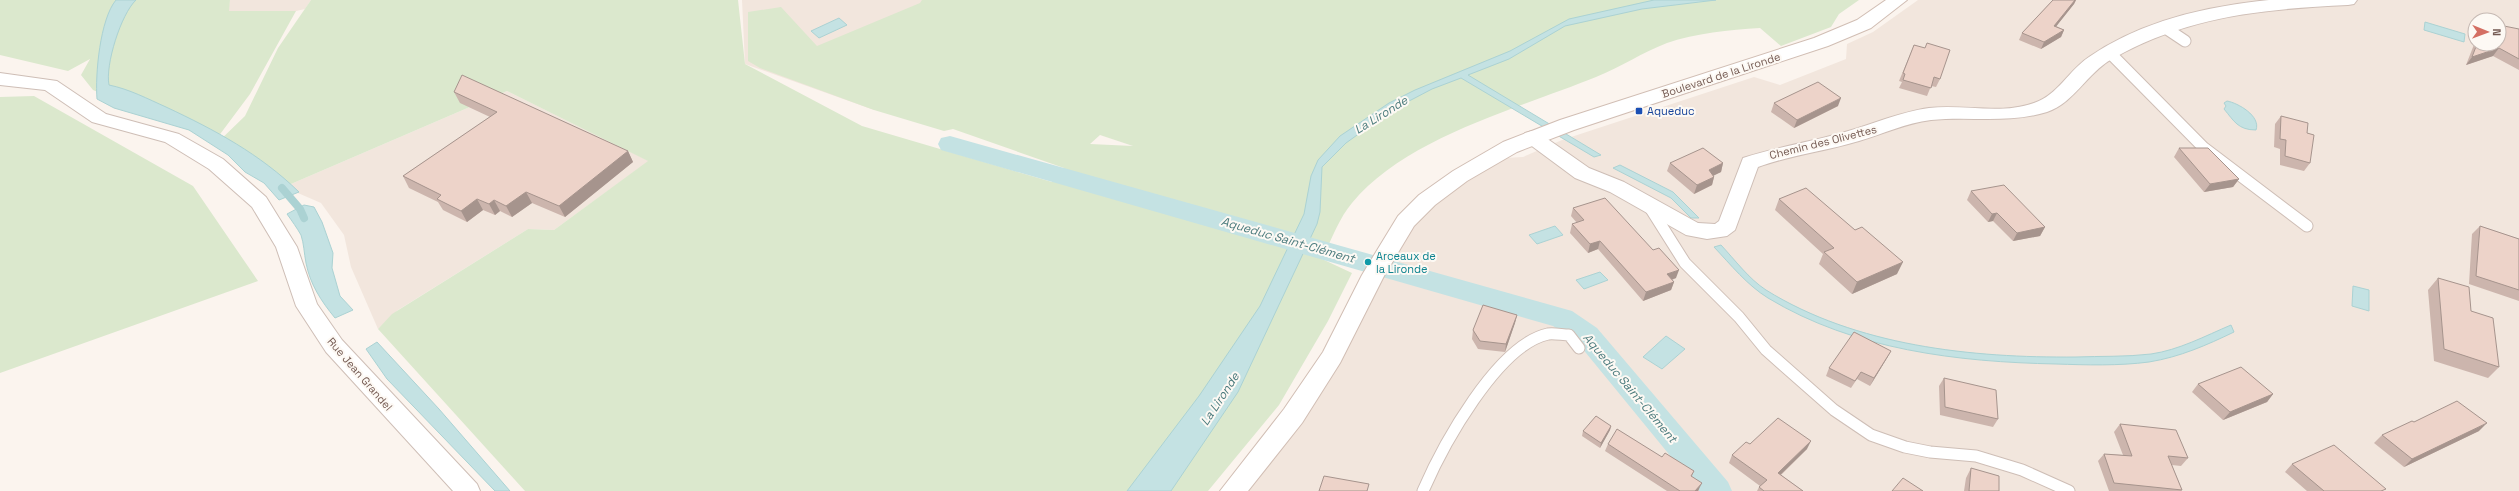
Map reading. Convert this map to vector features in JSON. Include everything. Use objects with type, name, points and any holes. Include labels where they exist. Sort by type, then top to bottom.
[{"type":"street","name":"Boulevard de la Lironde","points":[[1233,491],[1293,416],[1332,357],[1373,275],[1406,221],[1427,200],[1460,176],[1510,147],[1532,138],[1821,42],[1864,24],[1898,0]]},
{"type":"street","name":"Chemin des Olivettes","points":[[1532,138],[1582,173],[1617,187],[1648,203],[1693,230],[1707,232],[1720,231],[1728,225],[1750,163],[1784,152],[1850,138],[1906,118],[1951,112],[2018,113],[2042,107],[2058,98],[2095,62],[2138,36],[2164,26],[2208,15],[2304,2],[2348,0]]},
{"type":"street","name":"Rue Jean Grandel","points":[[0,79],[50,86],[99,118],[172,138],[216,164],[259,202],[286,247],[307,306],[334,346],[468,491]]},
{"type":"lane","points":[[2164,26],[2185,41]]},
{"type":"lane","points":[[2110,53],[2204,148],[2307,226]]},
{"type":"lane","points":[[1648,203],[1685,263],[1739,317],[1766,350],[1834,410],[1871,435],[1905,447],[1930,452],[1976,456],[2022,470],[2069,491]]},
{"type":"lane","points":[[1423,491],[1456,426],[1474,398],[1509,358],[1538,339],[1557,333],[1569,335],[1579,348]]},
{"type":"shaded area","points":[[230,0],[311,0],[305,9],[296,11],[228,11]]},
{"type":"shaded area","points":[[742,0],[934,0],[874,110],[745,64]]},
{"type":"shaded area","points":[[1918,0],[2519,0],[2519,491],[1233,491],[1293,416],[1406,221],[1487,159],[1523,157],[1562,140],[1754,77],[1780,85],[1846,59],[1847,44],[1873,32]]},
{"type":"shaded area","points":[[507,91],[649,161],[554,230],[528,229],[398,310],[378,329],[351,267],[344,235],[321,203],[284,187]]},
{"type":"green space","points":[[0,0],[230,0],[229,11],[296,11],[250,94],[215,141],[93,90],[81,75],[90,59],[68,71],[0,55]]},
{"type":"green space","points":[[311,0],[738,0],[745,64],[862,126],[1052,182],[1064,168],[953,129],[944,131],[874,110],[760,68],[748,61],[748,12],[781,7],[817,46],[920,3],[922,0],[1859,0],[1839,14],[1831,27],[1781,46],[1760,28],[1701,34],[1667,43],[1596,77],[1500,113],[1433,142],[1402,160],[1375,180],[1347,209],[1322,259],[1352,273],[1328,321],[1279,405],[1208,491],[525,491],[378,329],[392,314],[528,229],[554,230],[648,161],[507,91],[284,187],[237,162],[215,145],[245,116],[278,48]],"holes":[[[1100,135],[1133,146],[1090,144]]]},
{"type":"green space","points":[[34,96],[193,186],[258,281],[0,373],[0,97]]},
{"type":"water","points":[[116,0],[136,0],[125,16],[115,40],[109,65],[109,85],[124,89],[145,98],[219,134],[253,154],[284,178],[299,192],[279,200],[264,183],[245,172],[228,155],[189,130],[114,108],[97,99],[98,62],[102,33],[106,20]]},
{"type":"water","name":"La Lironde","points":[[1654,0],[1716,0],[1642,9],[1565,26],[1509,59],[1468,75],[1601,155],[1594,157],[1461,78],[1432,89],[1392,110],[1346,143],[1322,167],[1320,212],[1317,224],[1238,392],[1171,491],[1127,491],[1199,396],[1260,306],[1304,214],[1311,176],[1318,160],[1340,136],[1389,103],[1415,90],[1510,51],[1569,19]]},
{"type":"water","points":[[839,18],[847,25],[819,38],[811,31]]},
{"type":"water","points":[[2425,22],[2465,34],[2464,42],[2424,30]]},
{"type":"water","points":[[2227,101],[2237,104],[2252,115],[2257,125],[2256,130],[2241,127],[2234,121],[2224,109],[2226,106],[2224,103]]},
{"type":"water","points":[[1620,165],[1673,192],[1699,218],[1691,218],[1671,198],[1613,168]]},
{"type":"water","points":[[304,205],[314,207],[322,222],[333,253],[332,268],[340,296],[353,310],[335,318],[313,285],[305,259],[301,235],[287,214]]},
{"type":"water","points":[[1555,226],[1563,235],[1537,244],[1529,235]]},
{"type":"water","points":[[1721,245],[1760,286],[1801,309],[1838,324],[1876,336],[1916,345],[1996,355],[2037,357],[2123,356],[2151,354],[2172,349],[2231,325],[2234,332],[2203,346],[2172,357],[2149,362],[2126,364],[2091,365],[2019,363],[1944,356],[1908,350],[1871,341],[1836,330],[1801,316],[1768,298],[1746,281],[1714,247]]},
{"type":"water","points":[[1600,272],[1608,280],[1584,289],[1576,280]]},
{"type":"water","points":[[2353,286],[2369,290],[2369,311],[2352,306]]},
{"type":"water","points":[[1666,336],[1685,349],[1662,369],[1643,357]]},
{"type":"water","points":[[377,342],[439,409],[510,491],[495,491],[387,379],[366,349]]},
{"type":"building","points":[[2053,0],[2075,0],[2054,26],[2064,30],[2044,42],[2022,33]]},
{"type":"building","points":[[2507,27],[2519,29],[2519,59],[2506,52]]},
{"type":"building","points":[[1927,43],[1950,50],[1940,79],[1934,77],[1931,88],[1903,80],[1905,74],[1903,73],[1914,45],[1925,48]]},
{"type":"building","points":[[2474,52],[2487,52],[2472,57]]},
{"type":"building","points":[[462,75],[628,151],[559,206],[526,192],[506,206],[494,200],[489,204],[477,199],[461,211],[437,199],[441,195],[403,176],[497,112],[454,92]]},
{"type":"building","points":[[1818,82],[1841,98],[1797,120],[1774,103]]},
{"type":"building","points":[[2281,116],[2308,123],[2307,133],[2314,135],[2310,163],[2285,156],[2286,140],[2280,139]]},
{"type":"building","points":[[1703,148],[1723,163],[1709,170],[1714,177],[1697,185],[1670,163]]},
{"type":"building","points":[[2179,148],[2208,148],[2239,179],[2210,184]]},
{"type":"building","points":[[2004,185],[2045,227],[2017,233],[1997,213],[1992,214],[1971,191]]},
{"type":"building","points":[[1806,188],[1855,230],[1862,227],[1903,262],[1857,282],[1824,252],[1834,248],[1779,199]]},
{"type":"building","points":[[1605,198],[1653,250],[1659,248],[1679,270],[1667,274],[1674,282],[1646,292],[1600,241],[1590,244],[1572,224],[1584,220],[1573,208]]},
{"type":"building","points":[[2480,226],[2519,239],[2519,290],[2476,276]]},
{"type":"building","points":[[2438,278],[2469,287],[2471,311],[2493,318],[2499,367],[2444,349]]},
{"type":"building","points":[[1483,305],[1517,315],[1506,344],[1480,341],[1473,330]]},
{"type":"building","points":[[1854,332],[1891,351],[1874,378],[1861,372],[1855,381],[1829,368]]},
{"type":"building","points":[[2241,367],[2273,394],[2230,412],[2198,384]]},
{"type":"building","points":[[1944,378],[1996,390],[1998,419],[1945,407]]},
{"type":"building","points":[[2457,401],[2487,423],[2412,459],[2382,435],[2412,421],[2414,422]]},
{"type":"building","points":[[1596,416],[1611,426],[1601,443],[1583,431]]},
{"type":"building","points":[[1778,418],[1811,441],[1778,473],[1803,491],[1764,491],[1759,487],[1767,480],[1732,455],[1746,442],[1750,444]]},
{"type":"building","points":[[2120,424],[2176,430],[2188,458],[2168,456],[2182,490],[2114,483],[2104,454],[2132,456]]},
{"type":"building","points":[[1617,429],[1662,457],[1665,453],[1694,471],[1691,476],[1702,483],[1695,491],[1680,491],[1608,444]]},
{"type":"building","points":[[2334,445],[2386,489],[2381,491],[2324,491],[2292,464]]},
{"type":"building","points":[[1971,468],[1999,476],[1999,491],[1969,491]]},
{"type":"building","points":[[1324,476],[1369,484],[1367,491],[1319,491]]},
{"type":"building","points":[[1903,478],[1923,491],[1892,491]]},
{"type":"waterway","name":"Aqueduc Saint-Clément","points":[[950,144],[1562,318],[1587,335],[1717,491]]},
{"type":"waterway","points":[[282,188],[300,209],[304,218]]},
{"type":"place","name":"Aqueduc","points":[[1639,111]]},
{"type":"place","name":"Arceaux de la Lironde","points":[[1368,262]]}]
